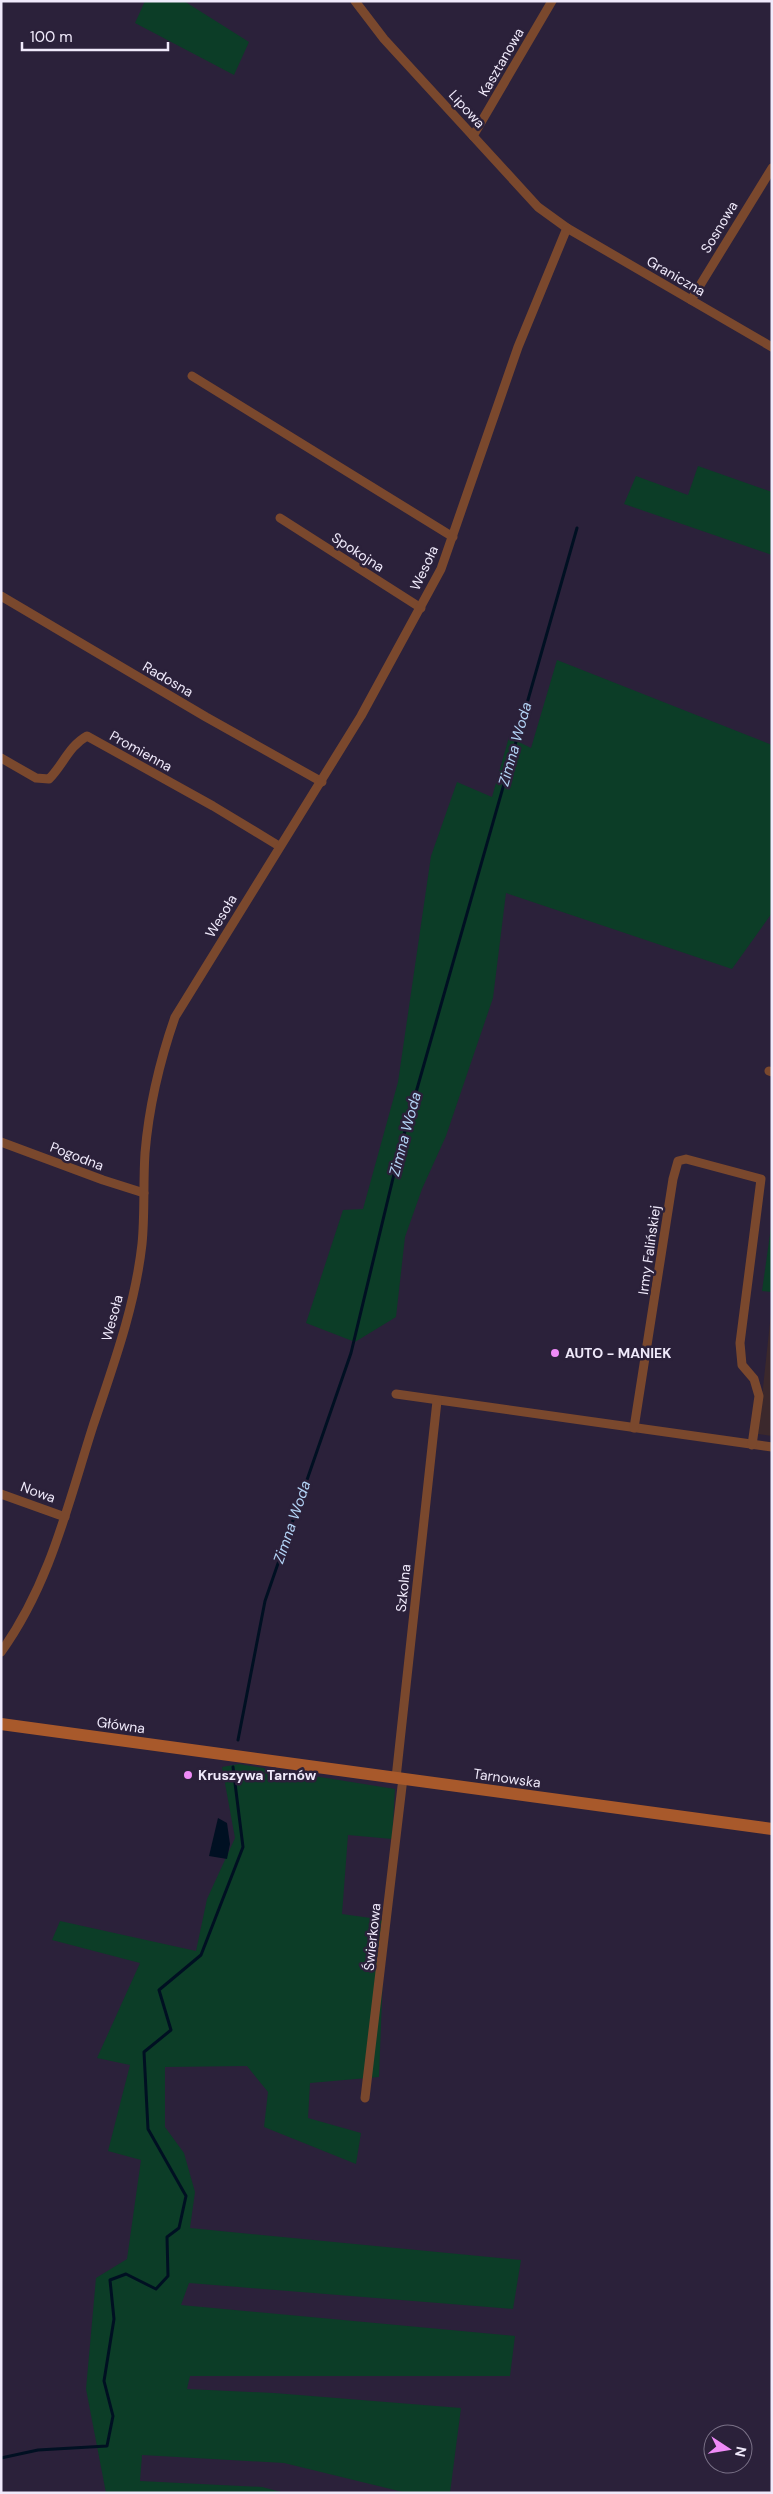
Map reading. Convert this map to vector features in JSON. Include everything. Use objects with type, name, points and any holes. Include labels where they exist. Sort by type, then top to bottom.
[{"type":"street","name":"Lipowa","points":[[356,1],[384,39],[473,136],[538,206],[566,228]]},
{"type":"street","name":"Kasztanowa","points":[[473,136],[552,1]]},
{"type":"street","name":"Sosnowa","points":[[691,300],[772,168]]},
{"type":"street","name":"Graniczna","points":[[566,228],[772,347]]},
{"type":"street","name":"Wesoła","points":[[1,1652],[15,1633],[44,1578],[120,1345],[135,1287],[142,1242],[145,1153],[154,1087],[159,1062],[175,1018],[279,846],[322,782],[421,608],[441,569],[518,347],[566,228]]},
{"type":"street","points":[[192,376],[453,537]]},
{"type":"street","name":"Spokojna","points":[[280,518],[421,608]]},
{"type":"street","name":"Radosna","points":[[1,596],[239,736],[322,782]]},
{"type":"street","name":"Promienna","points":[[1,758],[36,778],[49,779],[61,766],[75,742],[87,736],[213,806],[279,846]]},
{"type":"street","name":"Pogodna","points":[[1,1142],[144,1193]]},
{"type":"street","name":"Irmy Falińskiej","points":[[634,1428],[673,1179],[678,1161],[686,1159],[761,1179],[740,1343],[742,1365],[754,1379],[760,1396],[752,1445]]},
{"type":"street","points":[[396,1394],[772,1447]]},
{"type":"street","name":"Szkolna","points":[[400,1778],[437,1401]]},
{"type":"street","name":"Nowa","points":[[1,1494],[65,1517]]},
{"type":"street","name":"Główna","points":[[1,1724],[238,1756]]},
{"type":"street","name":"Tarnowska","points":[[238,1756],[772,1829]]},
{"type":"street","name":"Świerkowa","points":[[365,2098],[400,1778]]},
{"type":"shaded area","points":[[772,1304],[772,1436],[758,1434]]},
{"type":"green space","points":[[145,1],[184,1],[249,42],[234,75],[135,23]]},
{"type":"green space","points":[[698,466],[772,492],[772,555],[624,504],[636,476],[688,495]]},
{"type":"green space","points":[[557,660],[772,745],[772,913],[732,969],[506,893],[493,998],[446,1136],[422,1189],[405,1237],[396,1317],[355,1342],[306,1323],[343,1210],[363,1209],[398,1082],[431,856],[457,782],[492,797],[509,737],[531,748]]},
{"type":"green space","points":[[772,1220],[772,1292],[762,1291]]},
{"type":"green space","points":[[239,1764],[395,1789],[392,1839],[348,1835],[342,1914],[385,1920],[379,2077],[310,2083],[308,2118],[361,2133],[356,2164],[264,2127],[268,2092],[247,2066],[165,2067],[165,2127],[184,2153],[195,2192],[190,2228],[521,2260],[513,2309],[189,2283],[181,2305],[515,2336],[510,2376],[190,2376],[187,2389],[274,2393],[461,2408],[450,2493],[407,2493],[284,2463],[142,2455],[140,2481],[262,2487],[285,2493],[106,2493],[86,2389],[96,2278],[127,2259],[141,2160],[108,2151],[130,2065],[97,2058],[140,1963],[52,1940],[60,1921],[196,1951],[207,1899],[235,1838],[222,1767]]},
{"type":"water","points":[[218,1818],[227,1823],[230,1844],[227,1859],[209,1856]]},
{"type":"waterway","name":"Zimna Woda","points":[[238,1740],[265,1601],[351,1353],[401,1145],[577,528]]},
{"type":"waterway","name":"Zimna Woda","points":[[1,2458],[38,2450],[107,2446],[113,2416],[104,2381],[114,2319],[110,2280],[126,2274],[156,2289],[168,2276],[167,2237],[179,2228],[186,2196],[148,2129],[144,2052],[171,2030],[159,1990],[201,1955],[243,1847],[233,1767]]},
{"type":"place","name":"AUTO - MANIEK","points":[[555,1353]]},
{"type":"place","name":"Kruszywa Tarnów","points":[[188,1775]]}]
